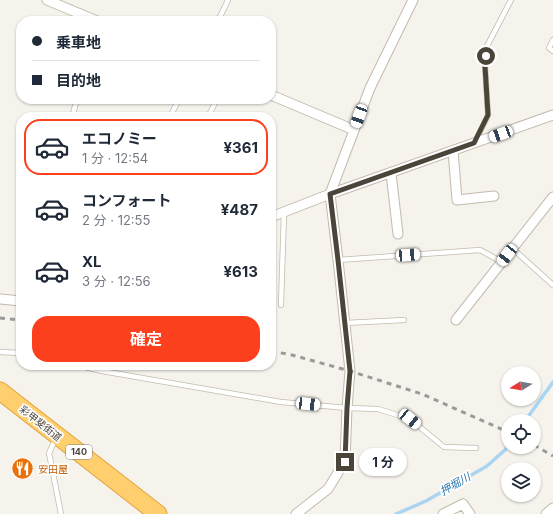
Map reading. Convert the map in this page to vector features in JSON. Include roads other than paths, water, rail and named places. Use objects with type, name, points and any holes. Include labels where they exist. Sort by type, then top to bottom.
[{"type":"highway","name":"彩甲斐街道","points":[[0,390],[158,514]]},
{"type":"street","points":[[47,0],[85,16]]},
{"type":"street","points":[[296,514],[328,489],[345,462],[350,371],[330,194],[370,88],[413,0]]},
{"type":"street","points":[[276,97],[354,130]]},
{"type":"street","points":[[276,215],[330,194],[553,115]]},
{"type":"street","points":[[453,151],[457,200],[494,196]]},
{"type":"street","points":[[391,173],[398,234]]},
{"type":"street","points":[[456,320],[553,197]]},
{"type":"street","points":[[0,299],[16,301]]},
{"type":"street","points":[[443,514],[463,504],[470,514]]},
{"type":"street","points":[[546,514],[553,508]]},
{"type":"lane","points":[[220,16],[228,0]]},
{"type":"lane","points":[[474,143],[488,115],[485,66],[487,46],[511,0]]},
{"type":"lane","points":[[553,40],[549,48],[553,51]]},
{"type":"lane","points":[[281,305],[284,212]]},
{"type":"lane","points":[[512,248],[553,285]]},
{"type":"lane","points":[[338,260],[480,250],[502,262]]},
{"type":"lane","points":[[345,323],[404,320]]},
{"type":"lane","points":[[0,352],[16,353]]},
{"type":"lane","points":[[98,370],[281,402],[378,410],[410,419],[444,446],[476,448]]},
{"type":"lane","points":[[57,435],[49,453],[61,514]]},
{"type":"waterway","name":"押堀川","points":[[530,414],[553,382]]},
{"type":"waterway","name":"押堀川","points":[[396,514],[426,501],[487,466],[501,453]]},
{"type":"railway","points":[[0,318],[16,320]]},
{"type":"railway","points":[[276,352],[350,371],[422,394],[501,429]]},
{"type":"railway","points":[[541,449],[553,456]]},
{"type":"place","name":"安田屋","points":[[23,469]]}]
